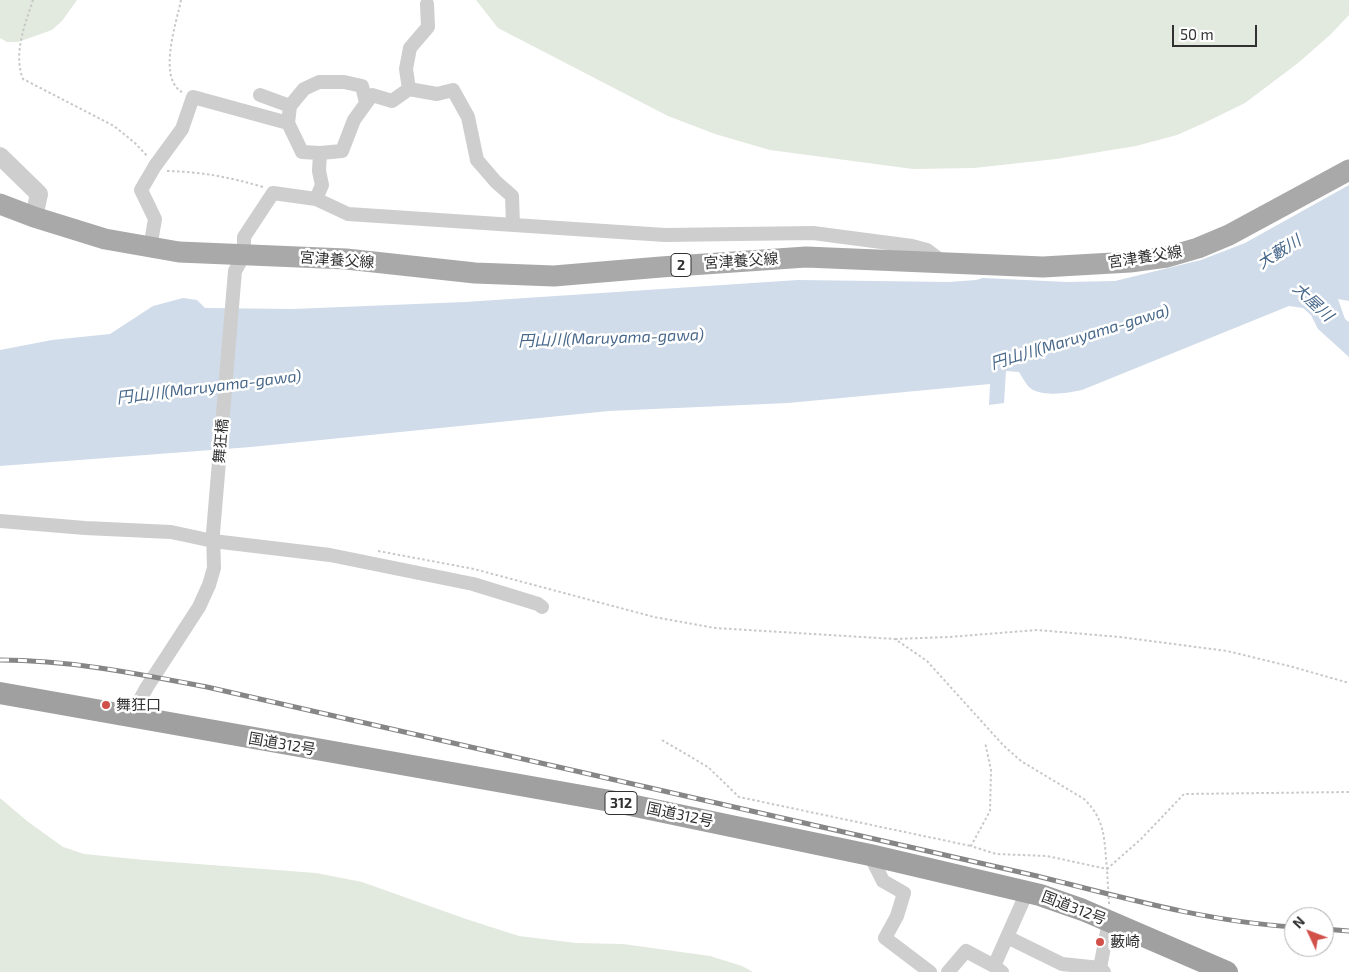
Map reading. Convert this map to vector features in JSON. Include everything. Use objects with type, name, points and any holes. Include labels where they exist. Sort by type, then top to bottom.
[{"type":"highway","name":"国道312号","points":[[0,693],[616,802],[870,854],[1027,892],[1082,910],[1213,969]]},
{"type":"main road","name":"宮津養父線","points":[[0,204],[34,217],[105,239],[150,248],[179,252],[346,259],[476,273],[554,276],[661,266],[806,258],[1043,267],[1088,266],[1167,257],[1198,248],[1229,234],[1349,170]]},
{"type":"street","points":[[409,89],[406,69],[410,48],[428,27],[427,4]]},
{"type":"street","points":[[366,102],[362,86],[344,82],[319,82],[304,89],[290,106],[288,123],[302,152],[342,151],[354,120],[372,95],[392,101],[409,89],[437,94],[453,90],[468,117],[477,160],[496,182],[512,196],[513,225]]},
{"type":"street","points":[[260,95],[290,106]]},
{"type":"street","points":[[150,248],[155,219],[141,190],[155,166],[182,129],[193,97],[288,123]]},
{"type":"street","points":[[316,199],[322,185],[319,171],[320,153]]},
{"type":"street","points":[[0,156],[39,194],[34,217]]},
{"type":"street","points":[[273,193],[316,199],[348,214],[666,235],[813,233],[912,246],[927,250],[944,263]]},
{"type":"street","name":"舞狂橋","points":[[131,716],[147,687],[199,607],[214,568],[213,537],[235,271],[244,255],[244,237],[273,193]]},
{"type":"street","points":[[0,521],[85,528],[171,532],[330,554],[473,584],[538,604],[542,607]]},
{"type":"street","points":[[870,854],[883,881],[904,893],[897,916],[885,938],[930,972]]},
{"type":"street","points":[[948,972],[966,951],[998,969],[1007,937],[1027,892]]},
{"type":"street","points":[[1007,937],[1062,964],[1100,971],[1109,921]]},
{"type":"path","points":[[33,0],[22,37],[19,70],[23,79],[114,126],[135,143],[155,166],[164,171],[198,172],[231,178],[265,188],[273,193]]},
{"type":"path","points":[[182,0],[170,51],[170,75],[179,90],[193,97]]},
{"type":"path","points":[[370,550],[474,569],[654,617],[706,626],[895,639],[1037,630],[1120,637],[1227,651],[1349,683]]},
{"type":"path","points":[[895,639],[927,661],[1002,745],[1021,761],[1084,799],[1093,807],[1102,826],[1107,869],[1109,921]]},
{"type":"path","points":[[662,740],[708,767],[739,797],[971,846],[996,854],[1047,856],[1107,869]]},
{"type":"path","points":[[971,846],[990,811],[992,770],[985,742]]},
{"type":"path","points":[[1107,869],[1141,839],[1184,794],[1349,792]]},
{"type":"shaded area","points":[[0,0],[77,0],[62,21],[52,30],[18,42],[7,42],[0,38]]},
{"type":"shaded area","points":[[476,0],[1349,0],[1349,15],[1330,35],[1298,63],[1245,103],[1177,135],[1136,146],[1056,159],[974,168],[913,169],[770,150],[715,134],[668,116],[498,28]]},
{"type":"shaded area","points":[[0,798],[27,821],[63,847],[84,854],[316,873],[362,882],[519,936],[576,943],[623,944],[710,956],[742,966],[753,972],[0,972]]},
{"type":"water","points":[[1349,185],[1349,301],[1338,299],[1345,319],[1349,322],[1349,357],[1318,329],[1311,315],[1303,308],[1289,306],[1082,390],[1054,394],[1039,392],[1028,386],[1019,372],[1006,371],[1004,403],[989,405],[990,384],[788,403],[609,411],[251,447],[0,466],[0,350],[52,340],[110,334],[153,306],[183,298],[197,300],[205,308],[293,309],[465,302],[798,280],[949,282],[983,278],[1067,282],[1115,281],[1201,260],[1245,243]]},
{"type":"railway","points":[[0,660],[79,665],[207,687],[1037,876],[1165,908],[1229,920],[1284,926]]},
{"type":"railway","points":[[1334,930],[1349,931]]},
{"type":"place","name":"舞狂口","points":[[106,705]]},
{"type":"place","name":"藪崎","points":[[1100,942]]},
{"type":"water label","name":"大藪川","points":[[1279,252]]},
{"type":"water label","name":"大屋川","points":[[1313,302]]},
{"type":"water label","name":"円山川(Maruyama-gawa)","points":[[1080,337]]},
{"type":"water label","name":"円山川(Maruyama-gawa)","points":[[611,338]]},
{"type":"water label","name":"円山川(Maruyama-gawa)","points":[[209,387]]}]
